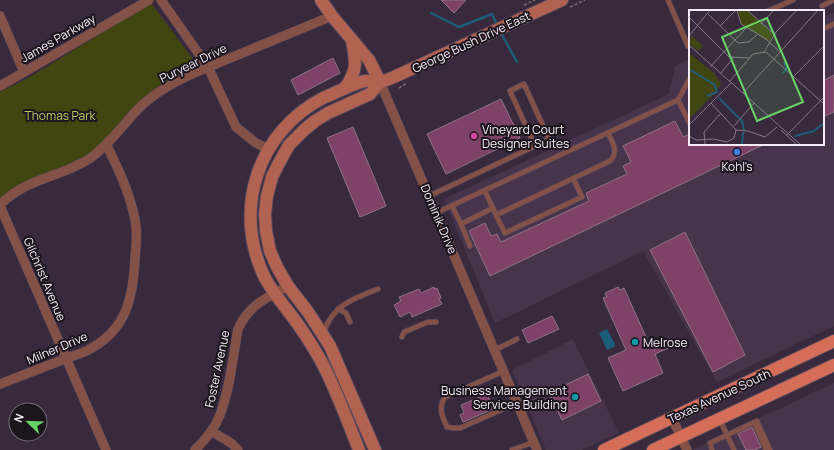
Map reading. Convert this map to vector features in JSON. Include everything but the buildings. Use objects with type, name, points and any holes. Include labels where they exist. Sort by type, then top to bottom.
[{"type":"main road","name":"Texas Avenue South","points":[[604,450],[834,341]]},
{"type":"main road","name":"Texas Avenue South","points":[[653,450],[834,365]]},
{"type":"street","name":"James Parkway","points":[[0,86],[149,0]]},
{"type":"street","points":[[161,0],[208,67],[236,127],[256,143],[268,149]]},
{"type":"street","name":"Dominik Drive","points":[[321,0],[332,16],[369,60],[380,82],[535,446]]},
{"type":"street","name":"George Bush Drive East","points":[[359,450],[321,362],[303,332],[266,279],[253,246],[250,225],[251,202],[255,179],[268,149],[280,133],[297,115],[325,97],[364,81],[380,82],[394,77],[562,0]]},
{"type":"street","points":[[0,16],[24,72]]},
{"type":"street","name":"Puryear Drive","points":[[0,205],[10,195],[26,185],[69,169],[89,159],[106,144],[139,108],[174,82],[332,16]]},
{"type":"street","points":[[344,89],[354,72],[355,58],[352,40]]},
{"type":"street","name":"George Bush Drive East","points":[[375,450],[343,372],[330,346],[288,286],[277,267],[270,251],[265,214],[267,196],[272,177],[289,146],[304,130],[328,113],[370,94],[380,82]]},
{"type":"street","name":"Milner Drive","points":[[0,384],[91,349],[117,328],[127,311],[135,269],[137,240],[136,222],[123,180],[106,144]]},
{"type":"street","name":"Gilchrist Avenue","points":[[0,205],[106,450]]},
{"type":"street","name":"Foster Avenue","points":[[195,450],[211,431],[220,415],[225,398],[238,329],[242,319],[250,310],[288,286]]},
{"type":"street","points":[[672,418],[687,450]]},
{"type":"street","points":[[211,431],[231,443],[238,450]]},
{"type":"lane","points":[[668,0],[689,46]]},
{"type":"lane","points":[[770,10],[793,0]]},
{"type":"lane","points":[[822,6],[834,0]]},
{"type":"lane","points":[[824,29],[834,24]]},
{"type":"lane","points":[[436,214],[678,100],[689,80]]},
{"type":"lane","points":[[429,196],[535,146],[549,139],[524,84],[510,91],[535,146]]},
{"type":"lane","points":[[678,100],[689,122]]},
{"type":"lane","points":[[496,215],[610,161],[613,158],[615,148],[608,133]]},
{"type":"lane","points":[[485,191],[505,233],[582,197],[573,178]]},
{"type":"lane","points":[[452,206],[470,246]]},
{"type":"lane","points":[[461,224],[493,208]]},
{"type":"lane","points":[[323,336],[326,326],[338,309],[354,298],[378,289]]},
{"type":"lane","points":[[338,309],[346,313],[350,322]]},
{"type":"lane","points":[[402,337],[404,332],[428,322],[436,322]]},
{"type":"lane","points":[[495,350],[517,339]]},
{"type":"lane","points":[[504,372],[445,397],[442,403],[441,412],[447,427],[460,428],[517,403]]},
{"type":"lane","points":[[719,419],[734,450]]},
{"type":"lane","points":[[712,450],[710,443],[757,421],[770,450]]},
{"type":"lane","points":[[754,422],[766,450]]},
{"type":"lane","points":[[512,450],[535,446]]},
{"type":"shaded area","points":[[824,13],[826,16],[834,13],[834,326],[717,382],[643,251],[495,323],[444,199],[669,94],[675,66],[689,59],[689,145],[824,145]]},
{"type":"shaded area","points":[[573,339],[619,433],[581,450],[546,450],[512,370]]},
{"type":"shaded area","points":[[834,383],[834,450],[692,450]]},
{"type":"green space","name":"Thomas Park","points":[[151,3],[196,63],[164,82],[133,111],[108,139],[86,156],[0,200],[0,92],[28,78]]},
{"type":"water","points":[[607,329],[615,344],[614,347],[607,350],[599,333]]},
{"type":"waterway","points":[[431,13],[459,27],[492,14],[497,25]]},
{"type":"waterway","points":[[500,31],[517,62]]},
{"type":"place","name":"Vineyard Court Designer Suites","points":[[474,136]]},
{"type":"place","name":"Kohl's","points":[[737,152]]},
{"type":"place","name":"Melrose","points":[[635,342]]},
{"type":"place","name":"Business Management Services Building","points":[[575,397]]}]
